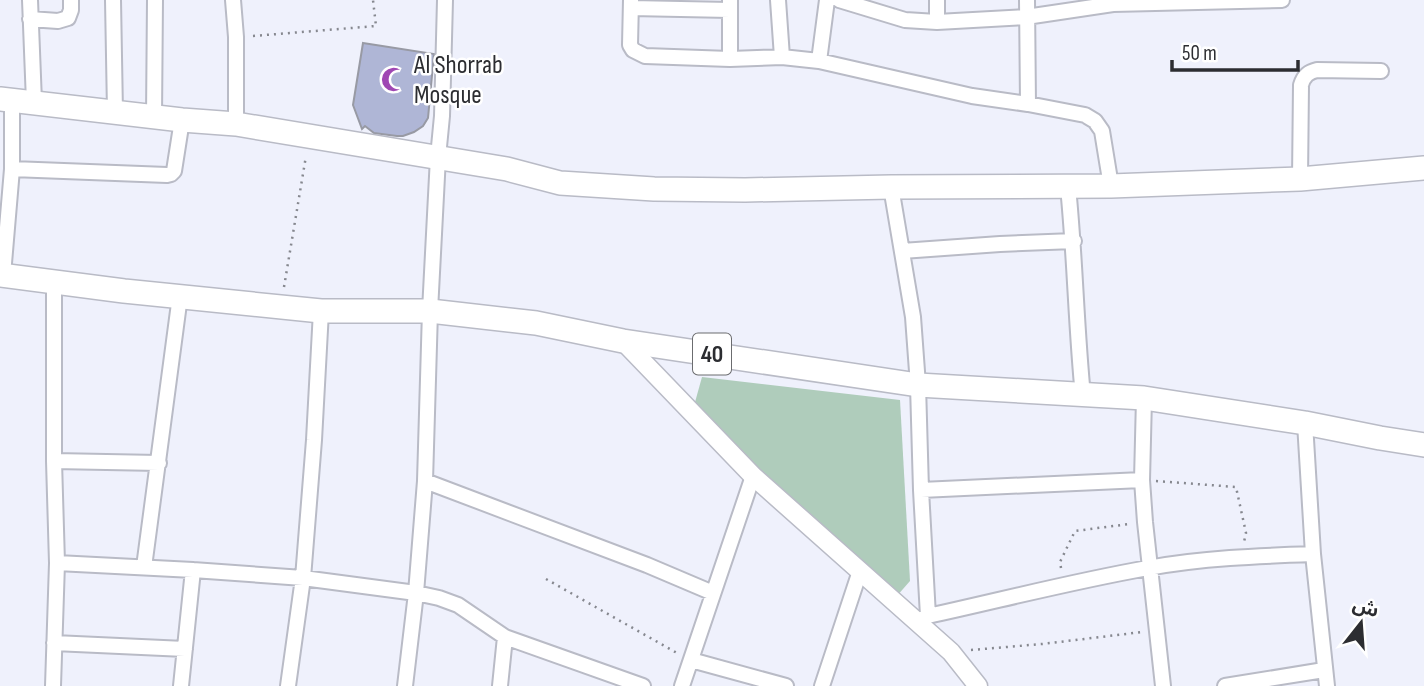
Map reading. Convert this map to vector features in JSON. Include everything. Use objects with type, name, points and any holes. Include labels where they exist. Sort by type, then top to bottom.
[{"type":"highway","points":[[15,100],[236,124],[310,135],[507,169],[560,183],[654,188],[745,190],[1111,186],[1300,179],[1424,168]]},
{"type":"highway","name":"40","points":[[2,275],[54,283],[321,311],[430,311],[536,323],[623,341],[918,385],[1144,398],[1424,445]]},
{"type":"street","points":[[2,275],[12,169],[15,100],[30,19],[30,0]]},
{"type":"street","points":[[30,19],[58,21],[68,18],[71,0]]},
{"type":"street","points":[[113,0],[115,111]]},
{"type":"street","points":[[154,116],[155,0]]},
{"type":"street","points":[[233,0],[236,37],[236,124]]},
{"type":"street","points":[[405,686],[425,481],[445,0]]},
{"type":"street","points":[[778,0],[782,57]]},
{"type":"street","points":[[819,61],[827,0]]},
{"type":"street","points":[[839,0],[891,17],[937,22],[1026,17],[1072,6],[1113,2],[1282,1]]},
{"type":"street","points":[[937,0],[937,22]]},
{"type":"street","points":[[1027,0],[1027,104]]},
{"type":"street","points":[[730,58],[730,5],[631,4],[630,45],[645,57],[730,58],[782,57],[819,61],[959,93],[1085,115],[1095,121],[1102,131],[1111,186]]},
{"type":"street","points":[[1300,179],[1303,78],[1317,70],[1381,71]]},
{"type":"street","points":[[12,169],[167,176],[174,171],[182,120]]},
{"type":"street","points":[[891,187],[913,317],[918,385],[923,619]]},
{"type":"street","points":[[1068,187],[1074,241],[1083,396]]},
{"type":"street","points":[[902,251],[1074,241]]},
{"type":"street","points":[[53,686],[57,563],[54,283]]},
{"type":"street","points":[[144,567],[180,296]]},
{"type":"street","points":[[288,686],[303,578],[321,311]]},
{"type":"street","points":[[623,341],[753,476],[860,571],[923,619],[978,686]]},
{"type":"street","points":[[1144,398],[1142,480],[1163,686]]},
{"type":"street","points":[[1305,423],[1313,554],[1327,686]]},
{"type":"street","points":[[54,461],[159,463]]},
{"type":"street","points":[[682,686],[753,476]]},
{"type":"street","points":[[920,490],[1142,480]]},
{"type":"street","points":[[425,481],[647,565],[713,593]]},
{"type":"street","points":[[923,619],[1150,568],[1242,557],[1313,554]]},
{"type":"street","points":[[57,563],[303,578],[416,593],[458,605],[505,637],[643,686]]},
{"type":"street","points":[[181,686],[193,570]]},
{"type":"street","points":[[822,686],[860,571]]},
{"type":"street","points":[[500,686],[505,637]]},
{"type":"street","points":[[54,643],[185,649]]},
{"type":"street","points":[[691,660],[786,686]]},
{"type":"street","points":[[1226,686],[1324,670]]},
{"type":"path","points":[[236,37],[376,26],[373,0]]},
{"type":"path","points":[[281,306],[310,135]]},
{"type":"path","points":[[1142,480],[1236,487],[1246,533],[1242,557]]},
{"type":"path","points":[[1066,585],[1060,562],[1075,531],[1145,522]]},
{"type":"path","points":[[546,579],[691,660]]},
{"type":"path","points":[[951,652],[1156,630]]},
{"type":"green space","points":[[702,377],[900,400],[910,581],[896,597],[692,413]]},
{"type":"building","name":"Al Shorrab Mosque","points":[[363,43],[434,54],[428,118],[423,126],[414,132],[397,136],[374,133],[365,126],[362,129],[353,105]]},
{"type":"place","name":"Al Shorrab Mosque","points":[[394,80]]}]
